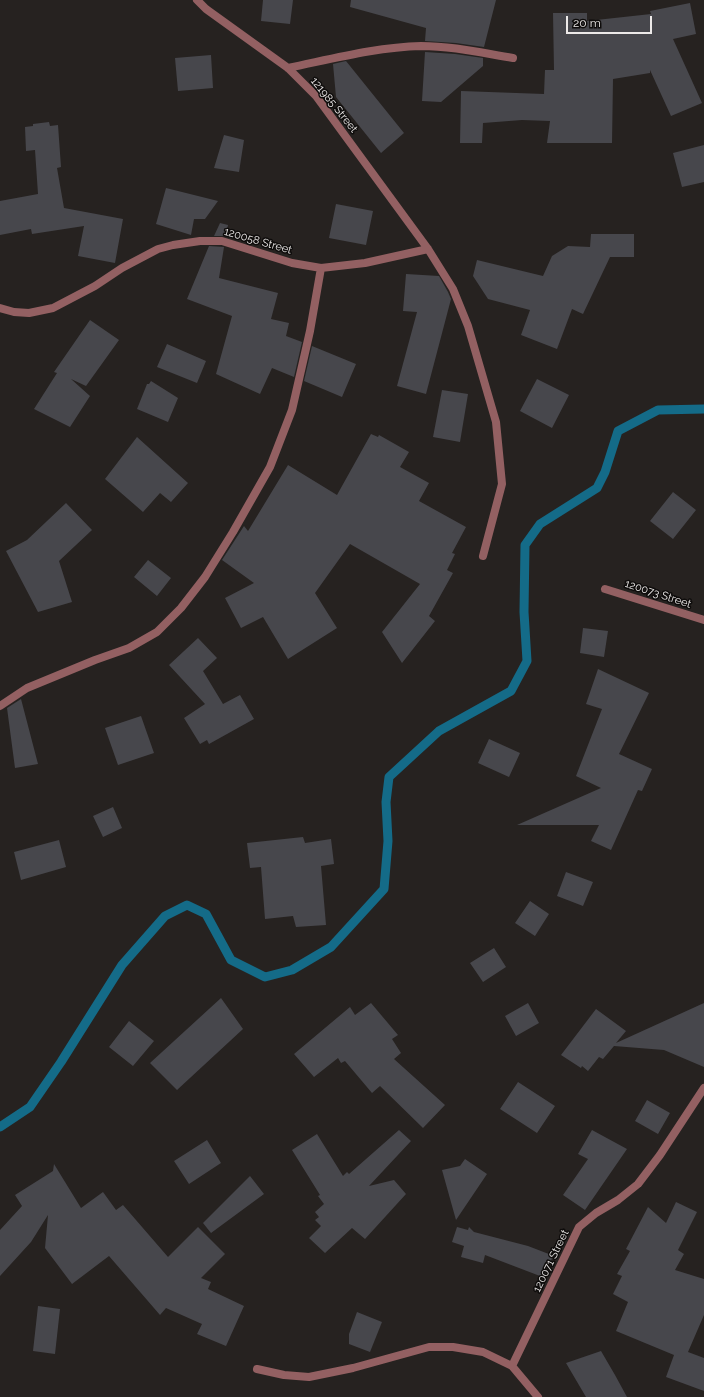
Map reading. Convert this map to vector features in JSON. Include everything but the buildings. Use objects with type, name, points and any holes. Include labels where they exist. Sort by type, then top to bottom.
[{"type":"street","name":"121985 Street","points":[[197,0],[206,9],[288,68],[316,96],[428,249],[453,289],[468,326],[496,422],[502,484],[483,556]]},
{"type":"street","points":[[288,68],[383,49],[421,46],[451,48],[513,58]]},
{"type":"street","name":"120058 Street","points":[[0,308],[14,312],[29,313],[53,308],[95,286],[122,268],[158,249],[200,241],[222,241],[292,263],[321,268],[365,263],[428,249]]},
{"type":"street","points":[[0,706],[27,688],[95,660],[129,648],[157,632],[182,608],[205,577],[233,532],[270,467],[292,410],[310,331],[321,268]]},
{"type":"street","name":"120073 Street","points":[[605,589],[704,620]]},
{"type":"street","name":"120071 Street","points":[[512,1366],[579,1227],[596,1213],[618,1200],[638,1184],[660,1155],[704,1088]]},
{"type":"street","points":[[257,1369],[284,1375],[309,1377],[353,1368],[429,1347],[453,1347],[483,1352],[512,1366],[538,1397]]},
{"type":"waterway","points":[[0,1127],[30,1107],[61,1062],[122,965],[165,916],[187,905],[206,914],[231,960],[265,977],[292,970],[331,947],[384,889],[388,841],[386,802],[389,777],[439,731],[511,691],[527,661],[524,612],[525,545],[540,524],[597,488],[605,472],[618,431],[658,410],[704,409]]}]
